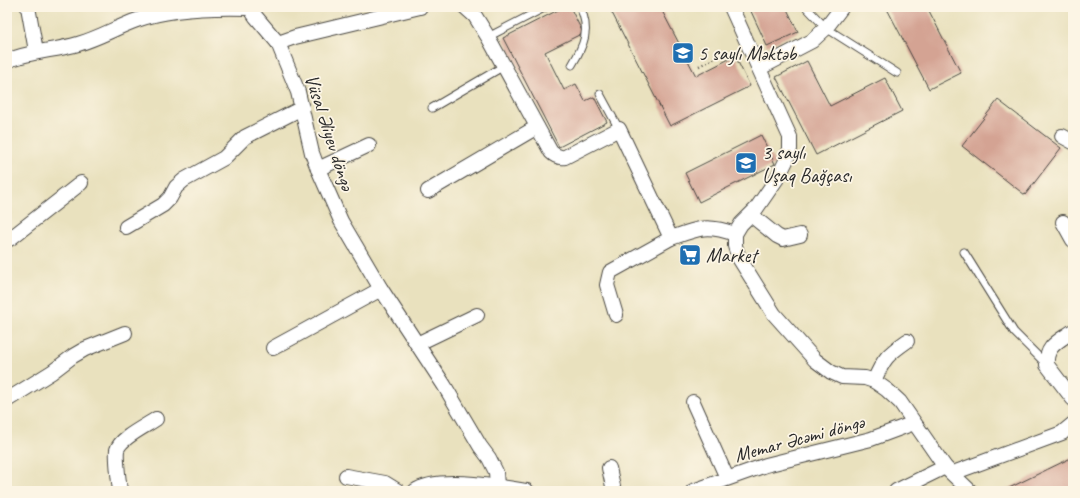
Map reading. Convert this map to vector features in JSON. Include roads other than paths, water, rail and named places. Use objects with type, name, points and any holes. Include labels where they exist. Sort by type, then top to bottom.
[{"type":"street","points":[[28,7],[36,51]]},
{"type":"street","points":[[278,44],[295,37],[420,7]]},
{"type":"street","points":[[465,7],[475,16],[488,37],[551,152],[556,156],[562,158],[619,129],[671,238]]},
{"type":"street","points":[[731,7],[790,137],[790,149],[786,161],[778,176],[760,204],[741,224],[735,234],[735,246],[739,258],[762,296],[784,325],[815,360],[831,372],[842,377],[865,378],[874,381],[886,390],[900,402],[949,470],[970,491]]},
{"type":"street","points":[[760,68],[812,41],[826,28],[842,7]]},
{"type":"street","name":"Vüsal Əliyev döngə","points":[[7,61],[17,56],[36,51],[65,48],[90,41],[138,19],[158,14],[176,11],[249,8],[278,44],[298,92],[312,153],[341,221],[381,288],[418,344],[480,446],[489,458],[496,472],[497,486]]},
{"type":"street","points":[[126,227],[163,205],[170,198],[176,187],[184,180],[224,158],[245,136],[302,108]]},
{"type":"street","points":[[428,191],[537,127]]},
{"type":"street","points":[[318,169],[369,145]]},
{"type":"street","points":[[7,240],[81,183]]},
{"type":"street","points":[[751,215],[776,236],[783,239],[800,236]]},
{"type":"street","points":[[1063,222],[1073,240]]},
{"type":"street","points":[[616,315],[607,285],[610,272],[671,238],[698,228],[713,227],[735,234]]},
{"type":"street","points":[[273,348],[381,288]]},
{"type":"street","points":[[418,344],[477,315]]},
{"type":"street","points":[[1073,331],[1050,348],[1046,359],[1047,365],[1073,399]]},
{"type":"street","points":[[7,400],[85,349],[125,333]]},
{"type":"street","points":[[874,381],[881,364],[888,354],[907,341]]},
{"type":"street","points":[[693,402],[727,478]]},
{"type":"street","points":[[120,491],[117,450],[131,435],[156,419]]},
{"type":"street","name":"Memar Əcəmi döngə","points":[[693,491],[766,465],[884,435],[914,423]]},
{"type":"street","points":[[896,491],[949,470],[1062,433],[1073,424]]},
{"type":"street","points":[[609,468],[614,491]]},
{"type":"street","points":[[346,476],[385,483],[398,491]]},
{"type":"street","points":[[415,491],[418,488],[449,483],[497,486],[527,491]]},
{"type":"lane","points":[[488,37],[546,7]]},
{"type":"lane","points":[[572,66],[585,35],[586,25],[580,7]]},
{"type":"lane","points":[[806,7],[826,28],[897,73]]},
{"type":"lane","points":[[432,108],[504,66]]},
{"type":"lane","points":[[600,94],[619,129]]},
{"type":"lane","points":[[964,252],[1014,332],[1047,365]]},
{"type":"place","name":"5 saylı Məktəb","points":[[683,53]]},
{"type":"place","name":"3 saylı Uşaq Bağçası","points":[[746,163]]},
{"type":"place","name":"Market","points":[[690,255]]}]
